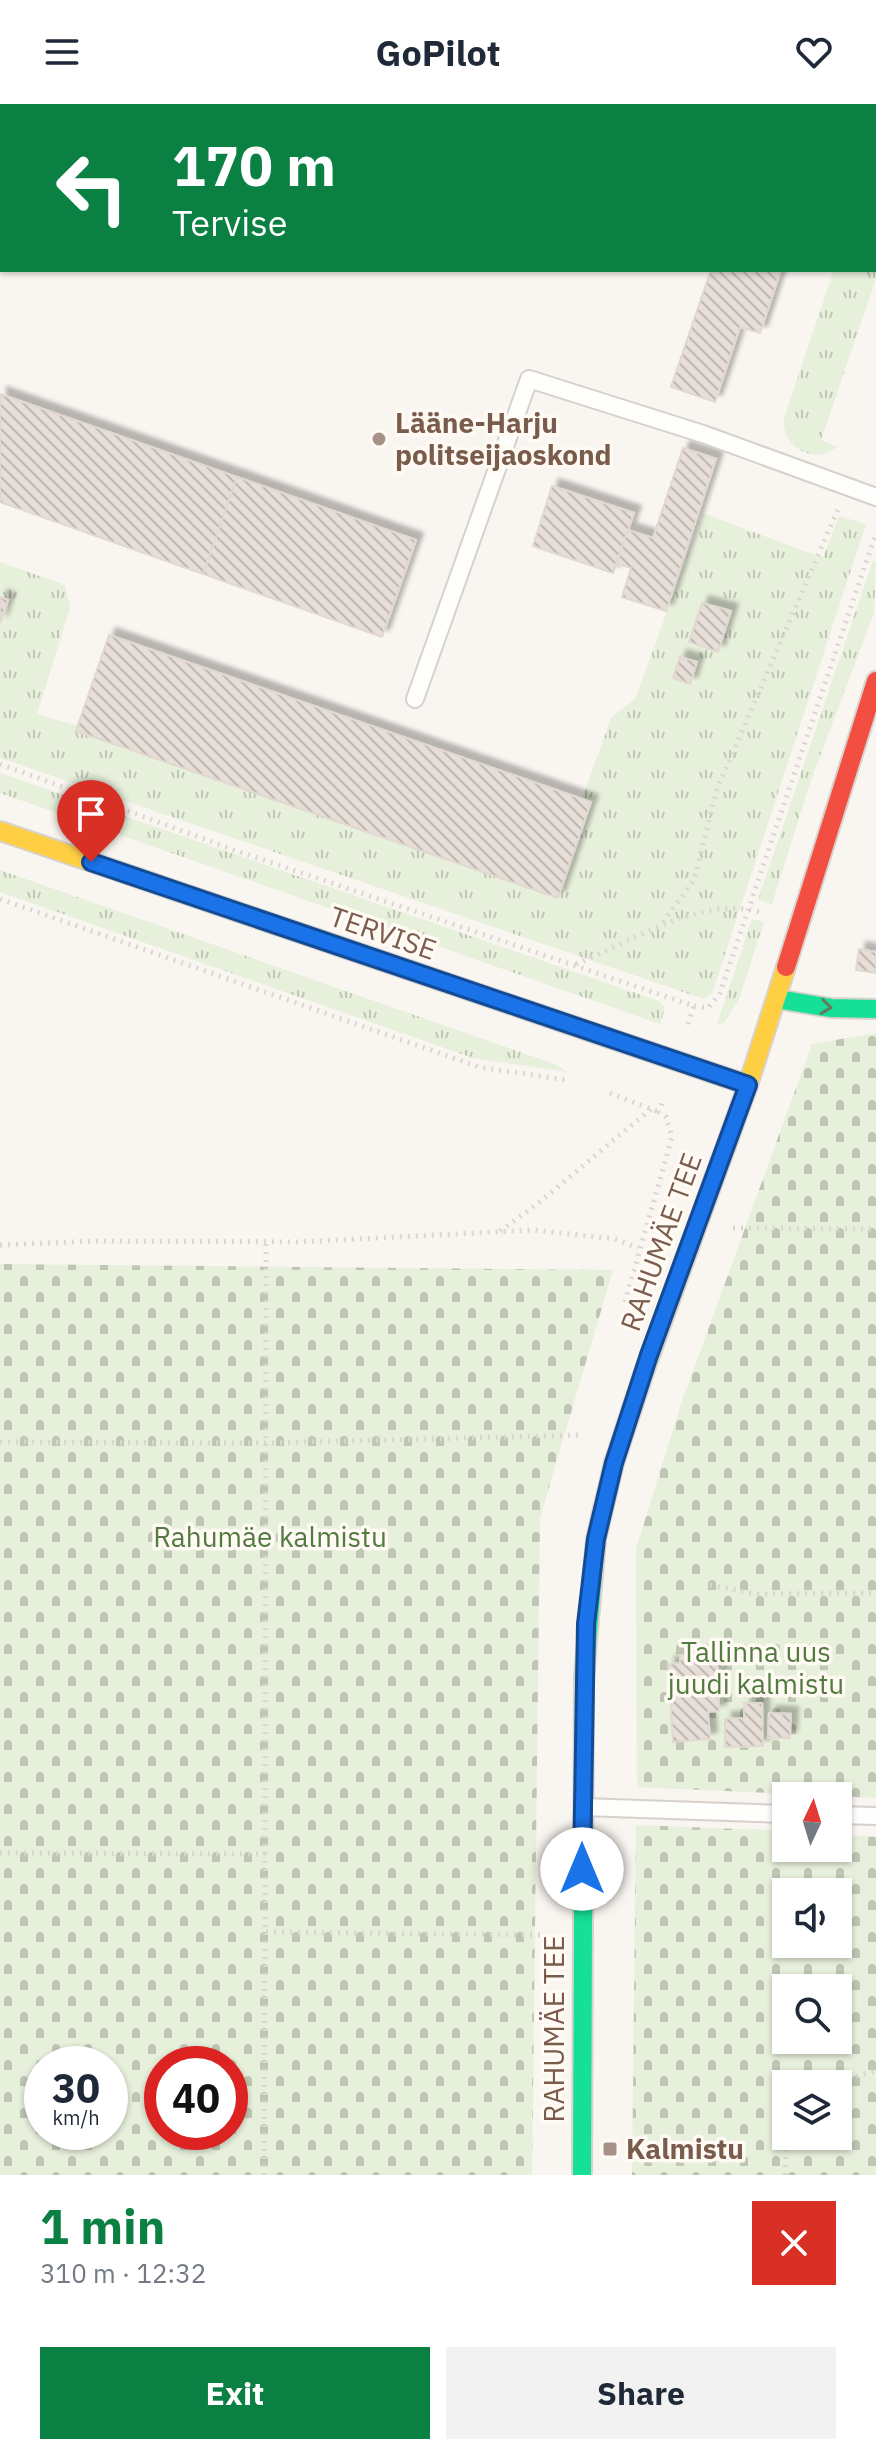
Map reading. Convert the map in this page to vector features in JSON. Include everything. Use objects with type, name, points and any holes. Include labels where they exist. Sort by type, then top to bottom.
[{"type":"street","name":"RAHUMÄE TEE","points":[[582,2175],[582,1807],[586,1624],[596,1539],[614,1463],[649,1355],[777,999],[876,681]]},
{"type":"street","name":"TERVISE","points":[[0,831],[748,1085]]},
{"type":"street","points":[[777,999],[831,1008],[876,1009]]},
{"type":"lane","points":[[415,699],[529,379],[703,434],[876,497]]},
{"type":"lane","points":[[582,1807],[772,1814]]},
{"type":"lane","points":[[852,1815],[876,1816]]},
{"type":"lane","points":[[582,2024],[602,2067]]},
{"type":"path","points":[[663,922],[694,880],[717,789],[848,487]]},
{"type":"path","points":[[0,764],[234,850],[694,1006],[708,1008],[720,993],[876,533]]},
{"type":"path","points":[[0,899],[479,1067],[567,1080]]},
{"type":"path","points":[[575,965],[618,948],[663,922],[749,909],[767,915]]},
{"type":"path","points":[[685,1030],[694,1006]]},
{"type":"path","points":[[0,1245],[97,1241],[266,1242],[534,1230],[615,1239],[638,1248],[672,1137],[666,1117],[659,1112],[610,1093]]},
{"type":"path","points":[[659,1112],[662,1103]]},
{"type":"path","points":[[500,1232],[545,1200],[601,1148],[652,1109]]},
{"type":"path","points":[[726,1228],[876,1229]]},
{"type":"path","points":[[264,2175],[266,1242]]},
{"type":"path","points":[[0,1442],[266,1443],[582,1435]]},
{"type":"path","points":[[710,1585],[756,1594],[876,1593]]},
{"type":"path","points":[[0,1853],[265,1854]]},
{"type":"path","points":[[265,1932],[545,1935]]},
{"type":"path","points":[[852,2077],[876,2071]]},
{"type":"path","points":[[785,2175],[786,2150]]},
{"type":"green space","points":[[833,272],[876,272],[821,440],[837,447],[819,454],[801,450],[788,437],[784,418]]},
{"type":"green space","points":[[703,513],[823,558],[839,516],[866,524],[712,994],[704,999],[0,758],[0,562],[65,585],[70,608],[37,714],[78,726],[76,731],[558,898],[591,803],[582,799],[611,718],[635,699]]},
{"type":"green space","points":[[873,560],[876,563],[874,613],[811,780],[772,904],[758,900]]},
{"type":"green space","points":[[0,773],[659,1001],[665,1008],[660,1024],[0,793]]},
{"type":"green space","points":[[0,870],[557,1065],[567,1072],[473,1058],[0,892]]},
{"type":"green space","points":[[752,919],[764,922],[739,999],[724,1023],[717,1024]]},
{"type":"green space","name":"Tallinna uus juudi kalmistu","points":[[876,1033],[876,1798],[852,1797],[852,1782],[772,1782],[772,1793],[637,1787],[636,1549],[680,1407],[812,1044]]},
{"type":"green space","name":"Rahumäe kalmistu","points":[[0,1264],[613,1270],[540,1518],[532,2175],[0,2175]]},
{"type":"green space","points":[[636,1825],[772,1830],[772,1862],[852,1862],[852,1835],[876,1837],[876,2175],[632,2175]]},
{"type":"building","points":[[710,272],[780,272],[760,333],[740,327],[715,402],[671,387]]},
{"type":"building","points":[[0,394],[237,477],[203,574],[0,502]]},
{"type":"building","points":[[683,448],[716,459],[666,611],[622,597],[631,568],[616,563],[628,530],[653,538]]},
{"type":"building","points":[[237,477],[416,540],[382,637],[203,574]]},
{"type":"building","points":[[552,486],[634,513],[613,573],[533,546]]},
{"type":"building","points":[[0,597],[8,600],[0,623]]},
{"type":"building","points":[[702,603],[731,611],[718,652],[689,642]]},
{"type":"building","points":[[109,635],[591,802],[558,898],[76,731]]},
{"type":"building","points":[[680,657],[697,662],[690,684],[673,678]]},
{"type":"building","points":[[859,949],[876,952],[876,973],[856,970]]},
{"type":"building","points":[[705,1654],[705,1661],[717,1661],[719,1711],[708,1712],[710,1739],[673,1742],[668,1664],[680,1663],[680,1655]]},
{"type":"building","points":[[744,1703],[762,1703],[763,1746],[725,1747],[725,1719],[744,1718]]},
{"type":"building","points":[[769,1713],[791,1714],[790,1738],[768,1738]]},
{"type":"traffic: fast","points":[[777,999],[831,1008],[876,1009]]},
{"type":"traffic: fast","points":[[609,1038],[748,1085]]},
{"type":"traffic: fast","points":[[582,2175],[584,1677],[596,1539],[614,1463],[645,1369]]},
{"type":"traffic: slow","points":[[0,831],[609,1038]]},
{"type":"traffic: slow","points":[[645,1369],[748,1085],[786,967]]},
{"type":"traffic: jam","points":[[786,967],[876,681]]},
{"type":"place","name":"Lääne-Harju politseijaoskond","points":[[379,439]]},
{"type":"place","name":"Kalmistu","points":[[610,2149]]},
{"type":"route","points":[[91,862],[748,1085],[649,1355],[614,1463],[596,1539],[586,1624],[582,1869]]}]
